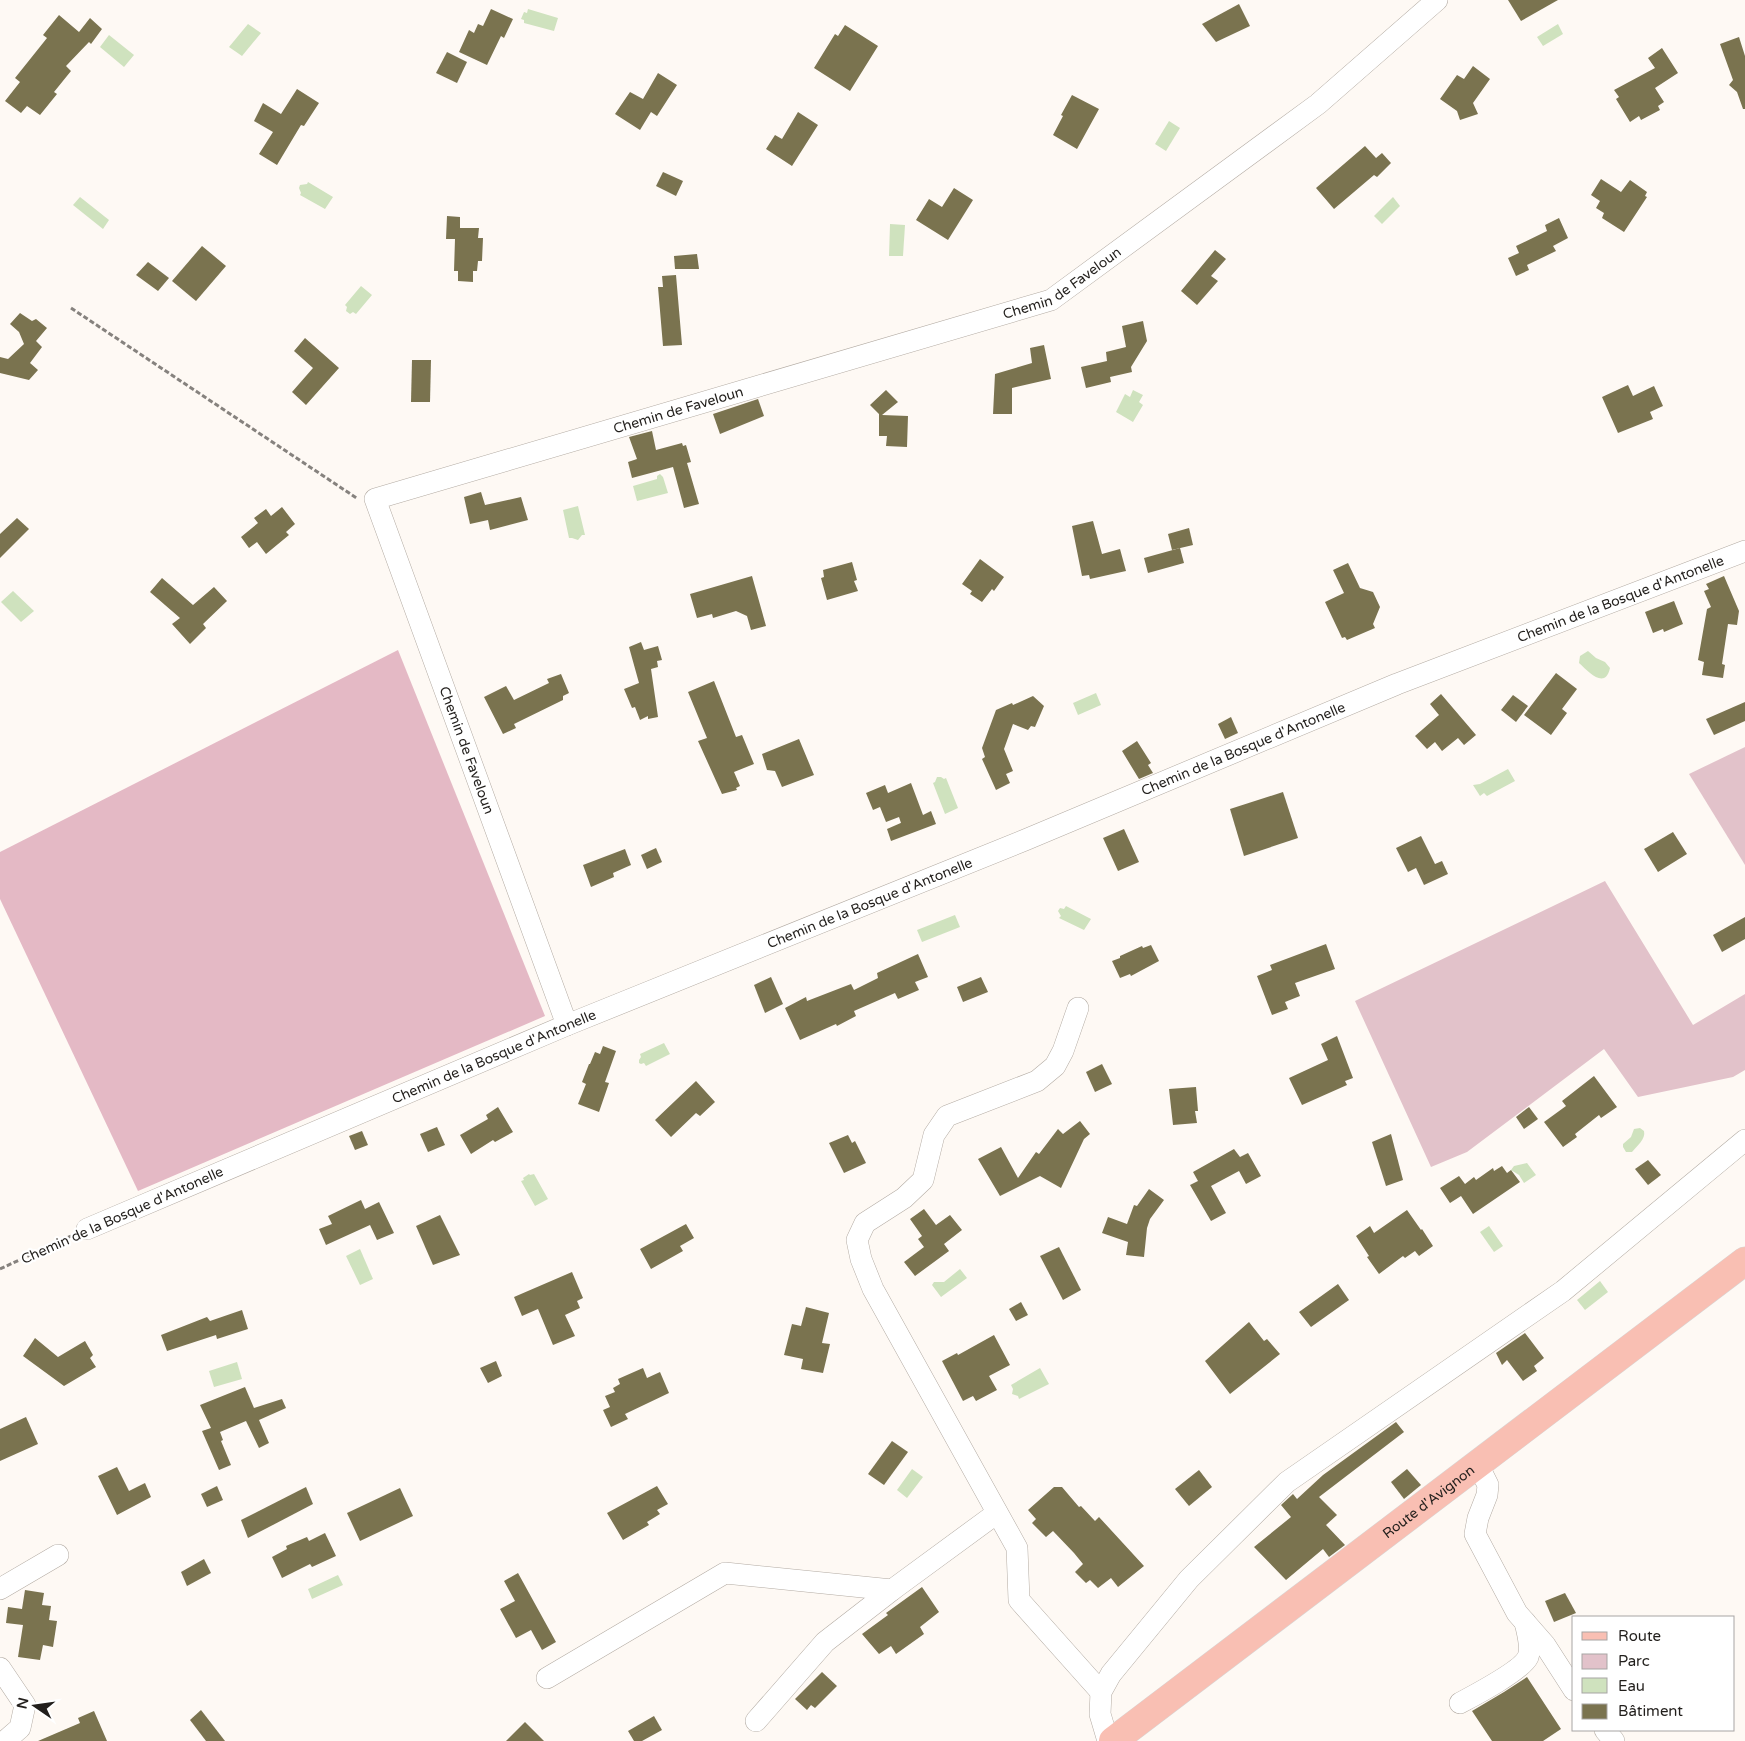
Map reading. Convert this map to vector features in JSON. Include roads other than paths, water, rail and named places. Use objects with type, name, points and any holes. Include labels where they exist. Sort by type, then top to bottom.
[{"type":"main road","name":"Route d'Avignon","points":[[1112,1741],[1745,1261]]},
{"type":"street","name":"Chemin de Faveloun","points":[[567,1025],[375,499],[1050,300],[1318,104],[1437,0]]},
{"type":"street","name":"Chemin de la Bosque d'Antonelle","points":[[87,1229],[567,1025],[1019,843],[1397,684],[1745,551]]},
{"type":"street","points":[[1078,1008],[1063,1052],[1055,1066],[1036,1081],[947,1116],[934,1134],[923,1180],[904,1198],[865,1223],[857,1240],[861,1260],[874,1289],[1017,1548],[1019,1600],[1101,1692]]},
{"type":"street","points":[[1108,1741],[1100,1714],[1101,1692],[1111,1674],[1189,1579],[1288,1482],[1563,1291],[1745,1140]]},
{"type":"street","points":[[1478,1465],[1488,1485],[1487,1495],[1474,1534],[1517,1613],[1545,1645],[1572,1687]]},
{"type":"street","points":[[756,1721],[825,1642],[892,1590],[998,1513]]},
{"type":"street","points":[[0,1589],[58,1555]]},
{"type":"street","points":[[547,1678],[725,1573],[892,1590]]},
{"type":"street","points":[[1460,1703],[1520,1667],[1528,1657],[1529,1647],[1525,1621]]},
{"type":"street","points":[[0,1668],[25,1705],[20,1728],[5,1741]]},
{"type":"street","points":[[1606,1731],[1614,1741]]},
{"type":"water","points":[[528,9],[558,18],[554,31],[524,23],[524,20],[521,19],[524,12],[527,13]]},
{"type":"water","points":[[248,24],[261,33],[242,56],[229,47]]},
{"type":"water","points":[[1558,24],[1563,34],[1543,46],[1537,37]]},
{"type":"water","points":[[109,35],[134,55],[124,67],[100,47]]},
{"type":"water","points":[[1169,121],[1180,128],[1166,151],[1155,144]]},
{"type":"water","points":[[308,182],[333,197],[325,209],[300,195],[300,185],[307,184]]},
{"type":"water","points":[[80,197],[109,220],[103,229],[73,205]]},
{"type":"water","points":[[1393,197],[1400,206],[1382,224],[1374,216]]},
{"type":"water","points":[[890,224],[905,225],[903,256],[889,256]]},
{"type":"water","points":[[361,286],[372,295],[356,314],[353,312],[350,314],[346,311],[347,307],[345,305]]},
{"type":"water","points":[[1133,390],[1143,395],[1139,402],[1143,405],[1133,422],[1116,412],[1125,394],[1130,397]]},
{"type":"water","points":[[660,474],[663,477],[668,493],[637,501],[633,486],[657,479],[657,476]]},
{"type":"water","points":[[578,506],[585,535],[582,535],[578,540],[569,538],[563,510]]},
{"type":"water","points":[[13,591],[34,611],[21,622],[1,602]]},
{"type":"water","points":[[1588,651],[1596,658],[1605,662],[1610,668],[1604,678],[1596,677],[1579,663],[1580,656]]},
{"type":"water","points":[[1096,693],[1101,705],[1078,715],[1073,703]]},
{"type":"water","points":[[1508,769],[1515,781],[1487,796],[1484,793],[1480,796],[1473,785],[1480,784]]},
{"type":"water","points":[[937,777],[946,778],[958,808],[945,814],[933,783]]},
{"type":"water","points":[[1066,906],[1091,919],[1084,930],[1059,918],[1061,916],[1058,911]]},
{"type":"water","points":[[955,915],[960,927],[922,942],[917,930]]},
{"type":"water","points":[[664,1043],[670,1054],[646,1066],[644,1063],[639,1063],[640,1054]]},
{"type":"water","points":[[1640,1128],[1644,1131],[1642,1140],[1632,1152],[1626,1152],[1623,1144],[1631,1137],[1634,1129]]},
{"type":"water","points":[[1527,1163],[1536,1175],[1524,1183],[1519,1175],[1511,1170],[1514,1166]]},
{"type":"water","points":[[529,1174],[534,1174],[548,1199],[535,1206],[521,1181]]},
{"type":"water","points":[[1489,1226],[1503,1246],[1494,1252],[1480,1232]]},
{"type":"water","points":[[360,1249],[373,1279],[360,1285],[346,1256]]},
{"type":"water","points":[[960,1269],[967,1278],[941,1297],[932,1285],[934,1282],[944,1282]]},
{"type":"water","points":[[1600,1281],[1608,1292],[1585,1310],[1577,1300]]},
{"type":"water","points":[[237,1362],[242,1379],[214,1387],[209,1371]]},
{"type":"water","points":[[1040,1368],[1049,1384],[1019,1399],[1018,1396],[1012,1394],[1013,1389],[1011,1385]]},
{"type":"water","points":[[912,1469],[923,1477],[907,1498],[897,1490]]},
{"type":"water","points":[[338,1575],[343,1585],[312,1599],[308,1589]]}]
